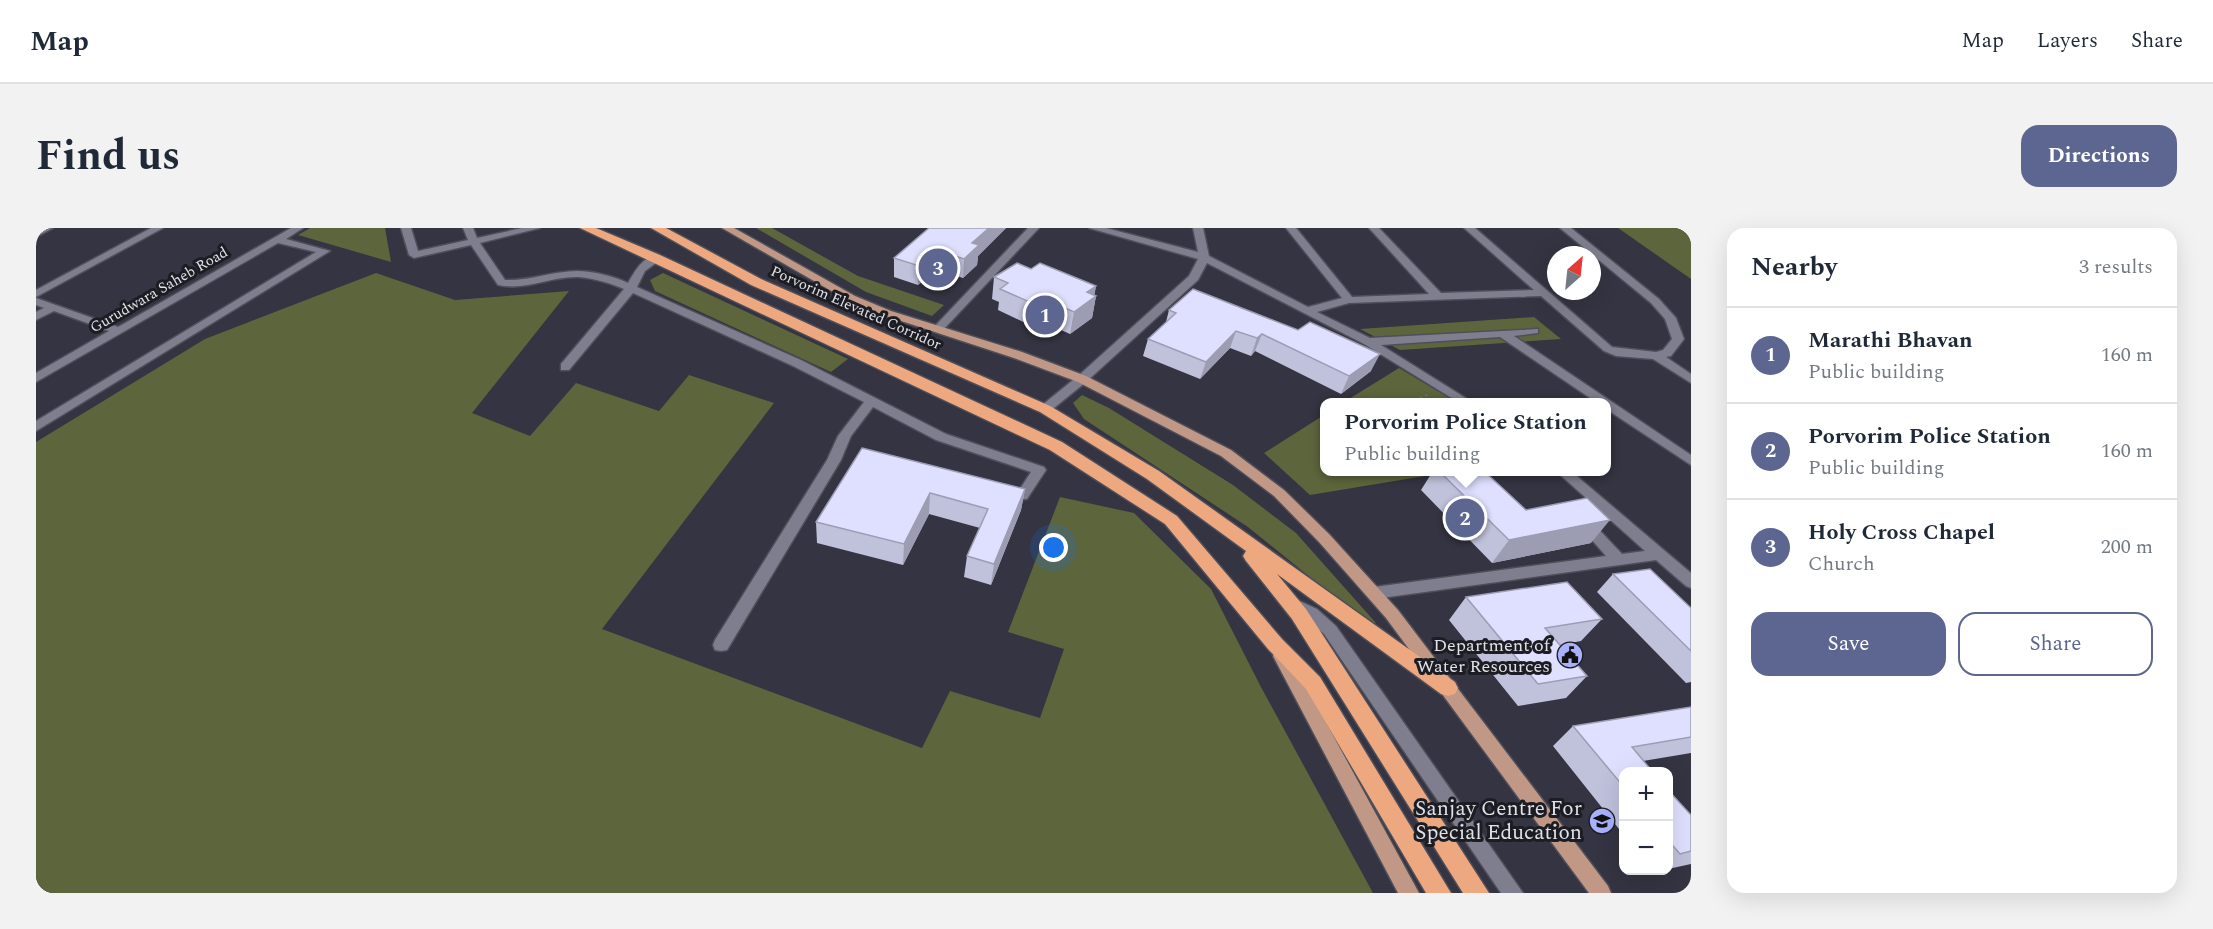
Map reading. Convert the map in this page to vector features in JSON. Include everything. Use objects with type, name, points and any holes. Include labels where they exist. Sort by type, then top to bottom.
[{"type":"highway","points":[[586,228],[656,258],[1056,446],[1171,520],[1275,644],[1313,683],[1439,893]]},
{"type":"highway","name":"Porvorim Elevated Corridor","points":[[657,228],[756,282],[1045,409],[1153,474],[1448,688]]},
{"type":"highway","points":[[1234,533],[1288,601],[1400,770],[1477,893]]},
{"type":"main road","points":[[727,228],[851,298],[887,313],[1082,379],[1226,453],[1279,493],[1374,593],[1601,893]]},
{"type":"main road","points":[[1275,644],[1409,893]]},
{"type":"street","points":[[36,234],[48,228]]},
{"type":"street","points":[[36,294],[158,228]]},
{"type":"street","name":"Gurudwara Saheb Road","points":[[36,378],[298,228]]},
{"type":"street","points":[[406,228],[414,255],[535,228]]},
{"type":"street","points":[[468,228],[474,242],[498,279],[509,285],[578,274],[615,281],[797,363],[941,437],[1039,470],[1022,496],[994,497]]},
{"type":"street","points":[[938,329],[1034,228]]},
{"type":"street","points":[[1094,228],[1176,248],[1204,258],[1305,311],[1315,324],[1368,342],[1459,398]]},
{"type":"street","points":[[1045,409],[1082,379],[1194,278],[1204,258],[1198,228]]},
{"type":"street","points":[[1291,228],[1349,300]]},
{"type":"street","points":[[1374,228],[1438,297]]},
{"type":"street","points":[[1469,228],[1608,349],[1616,352],[1656,356],[1667,353],[1678,339],[1670,318],[1655,301],[1565,228]]},
{"type":"street","points":[[36,427],[325,251],[277,240]]},
{"type":"street","points":[[565,366],[630,289],[641,269],[656,258]]},
{"type":"street","points":[[1305,311],[1349,300],[1544,293]]},
{"type":"street","points":[[36,301],[119,331]]},
{"type":"street","points":[[36,317],[54,307]]},
{"type":"street","points":[[1368,342],[1534,331]]},
{"type":"street","points":[[1502,333],[1599,398]]},
{"type":"street","points":[[1656,356],[1691,379]]},
{"type":"street","points":[[1372,361],[1387,361],[1393,358]]},
{"type":"street","points":[[721,645],[834,460],[846,431],[872,401]]},
{"type":"street","points":[[1611,406],[1691,460]]},
{"type":"street","points":[[1570,476],[1691,582]]},
{"type":"street","points":[[1609,510],[1576,515],[1619,560]]},
{"type":"street","points":[[1374,593],[1660,554]]},
{"type":"street","points":[[1288,601],[1311,613],[1330,630],[1513,893]]},
{"type":"green space","points":[[310,228],[385,228],[391,262],[298,235]]},
{"type":"green space","points":[[756,228],[772,228],[858,276],[944,305],[932,316],[866,292]]},
{"type":"green space","points":[[1618,228],[1691,228],[1691,279]]},
{"type":"green space","points":[[376,273],[455,300],[569,291],[472,413],[530,436],[576,383],[659,411],[689,375],[774,403],[602,629],[922,748],[950,691],[1040,718],[1064,649],[1008,632],[1060,497],[1134,513],[1211,589],[1261,687],[1373,893],[36,893],[36,442],[205,339]]},
{"type":"green space","points":[[663,273],[848,359],[831,372],[655,291],[650,280]]},
{"type":"green space","points":[[1534,317],[1561,339],[1400,350],[1360,329]]},
{"type":"green space","points":[[1399,368],[1449,398],[1350,398]]},
{"type":"green space","points":[[1082,395],[1109,408],[1233,485],[1296,533],[1376,623],[1368,624],[1248,527],[1084,419],[1073,403]]},
{"type":"green space","points":[[1320,418],[1320,476],[1425,476],[1310,495],[1264,453]]},
{"type":"building","points":[[929,228],[989,228],[972,243],[979,245],[964,259],[946,253],[932,254],[919,266],[894,258]]},
{"type":"building","points":[[1017,263],[1031,269],[1040,263],[1096,286],[1087,292],[1096,296],[1074,312],[1065,308],[1057,314],[1000,289],[1008,283],[994,277]]},
{"type":"building","points":[[1193,289],[1298,330],[1310,322],[1380,354],[1349,376],[1262,334],[1257,338],[1236,331],[1206,362],[1148,339],[1176,313],[1169,310]]},
{"type":"building","points":[[862,448],[1025,489],[994,564],[967,556],[988,509],[930,493],[904,544],[816,522]]},
{"type":"building","points":[[1444,476],[1489,476],[1526,510],[1587,498],[1610,520],[1509,540]]},
{"type":"building","points":[[1650,569],[1691,608],[1691,651],[1613,574]]},
{"type":"building","points":[[1567,582],[1602,619],[1545,628],[1587,676],[1538,684],[1466,597]]},
{"type":"building","points":[[1691,707],[1691,737],[1632,747],[1649,767],[1619,767],[1619,781],[1573,726]]},
{"type":"building","points":[[1673,795],[1691,815],[1691,851],[1680,854],[1673,846]]},
{"type":"place","name":"Holy Cross Chapel","points":[[938,268]]},
{"type":"place","name":"Marathi Bhavan","points":[[1045,315]]},
{"type":"place","name":"Porvorim Police Station","points":[[1465,518]]},
{"type":"place","name":"Department of Water Resources","points":[[1570,655]]},
{"type":"place","name":"Sanjay Centre For Special Education","points":[[1602,821]]}]
